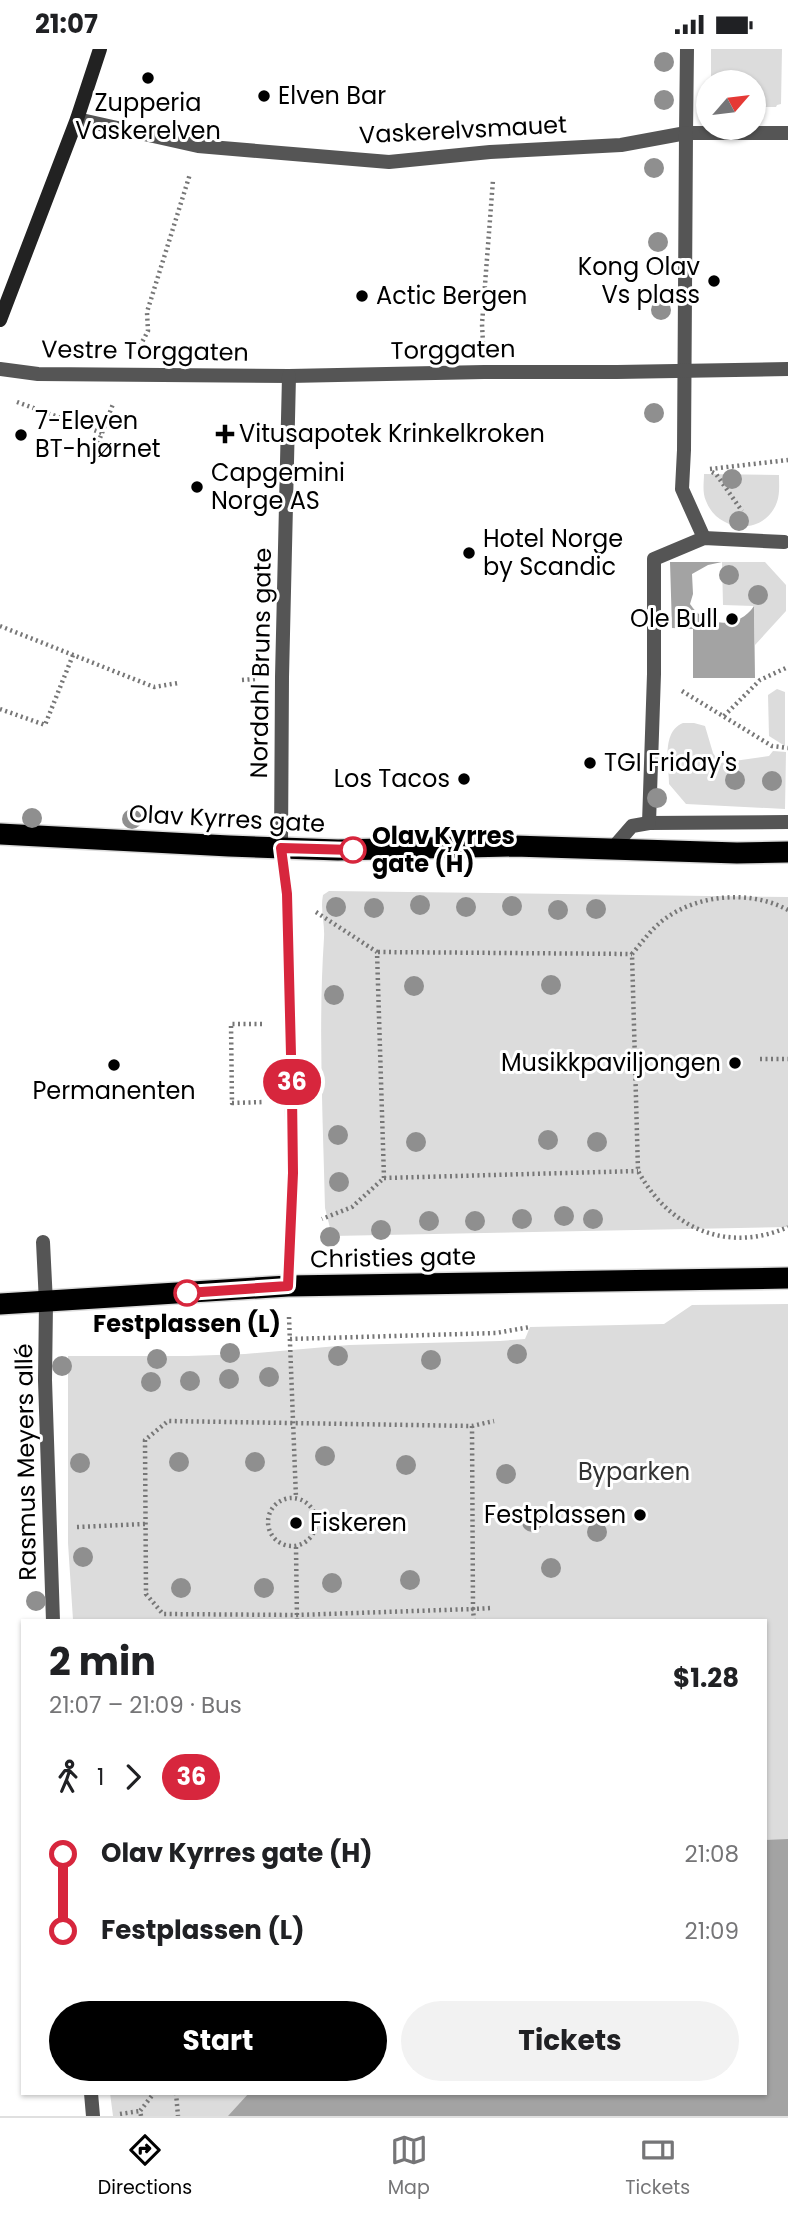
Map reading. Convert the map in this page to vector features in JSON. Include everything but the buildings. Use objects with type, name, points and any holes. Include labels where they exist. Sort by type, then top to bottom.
[{"type":"highway","name":"Olav Kyrres gate","points":[[0,834],[281,848],[386,850],[514,846],[737,853],[788,852]]},
{"type":"highway","name":"Christies gate","points":[[0,1304],[288,1286],[788,1279]]},
{"type":"main road","points":[[0,320],[77,119],[100,49]]},
{"type":"street","points":[[687,49],[682,489],[704,538]]},
{"type":"street","name":"Vaskerelvsmauet","points":[[77,119],[198,146],[389,162],[490,152],[621,145],[686,132],[788,133]]},
{"type":"street","name":"Vestre Torggaten","points":[[0,369],[38,374],[289,376]]},
{"type":"street","points":[[683,372],[788,369]]},
{"type":"street","name":"Torggaten","points":[[289,376],[683,372]]},
{"type":"street","name":"Nordahl Bruns gate","points":[[288,1286],[293,1173],[292,1095],[287,894],[281,848],[289,376]]},
{"type":"street","points":[[649,823],[654,674],[654,559],[704,538],[787,541]]},
{"type":"street","points":[[612,849],[632,826],[649,823],[788,822]]},
{"type":"street","name":"Rasmus Meyers allé","points":[[43,1242],[46,1303],[44,1380],[53,1619]]},
{"type":"street","points":[[91,2095],[93,2116]]},
{"type":"path","points":[[126,375],[148,331],[147,312],[198,146]]},
{"type":"path","points":[[484,372],[482,324],[493,178],[490,152]]},
{"type":"path","points":[[93,455],[113,403]]},
{"type":"path","points":[[20,404],[102,433]]},
{"type":"path","points":[[705,469],[788,460]]},
{"type":"path","points":[[716,474],[746,517]]},
{"type":"path","points":[[0,626],[154,687],[178,683]]},
{"type":"path","points":[[23,636],[29,628]]},
{"type":"path","points":[[0,709],[46,725],[73,655]]},
{"type":"path","points":[[724,716],[760,680],[788,667]]},
{"type":"path","points":[[654,674],[772,746],[788,748]]},
{"type":"path","points":[[788,910],[762,900],[737,897],[715,899],[690,906],[668,917],[648,933],[632,954],[638,1171],[650,1192],[667,1211],[701,1230],[735,1238],[758,1236],[788,1227]]},
{"type":"path","points":[[315,912],[377,952],[632,954]]},
{"type":"path","points":[[377,952],[384,1178]]},
{"type":"path","points":[[255,1024],[231,1024],[228,1047],[232,1103],[258,1103]]},
{"type":"path","points":[[760,1059],[788,1059]]},
{"type":"path","points":[[322,1219],[352,1207],[384,1178],[638,1171]]},
{"type":"path","points":[[288,1286],[296,1498]]},
{"type":"path","points":[[290,1339],[496,1333],[530,1327]]},
{"type":"path","points":[[492,1608],[298,1618],[163,1615],[145,1594],[145,1440],[167,1421],[472,1426],[494,1421]]},
{"type":"path","points":[[472,1426],[474,1619]]},
{"type":"path","points":[[296,1498],[307,1502],[314,1511],[317,1522],[314,1534],[307,1542],[296,1547],[282,1545],[271,1536],[268,1522],[271,1509],[282,1500],[296,1498]]},
{"type":"path","points":[[48,1529],[145,1524]]},
{"type":"path","points":[[296,1547],[298,1618]]},
{"type":"path","points":[[141,2116],[140,2111],[152,2095]]},
{"type":"path","points":[[176,2095],[178,2116]]},
{"type":"green space","points":[[711,49],[782,49],[781,104],[766,107],[766,70],[711,70]]},
{"type":"green space","points":[[704,474],[779,475],[777,502],[763,521],[742,526],[731,524],[712,512],[706,501]]},
{"type":"green space","points":[[722,562],[765,562],[786,585],[786,611],[755,645],[754,606],[723,605]]},
{"type":"green space","points":[[777,689],[785,692],[785,746],[769,736],[768,695]]},
{"type":"green space","points":[[683,723],[705,726],[713,753],[720,763],[769,756],[773,751],[786,752],[785,809],[686,804],[669,784],[668,759],[669,741],[676,727]]},
{"type":"green space","points":[[329,891],[788,897],[788,1227],[332,1236],[325,1208],[321,1039],[324,932],[322,901],[323,895]]},
{"type":"green space","name":"Byparken","points":[[788,1304],[788,2116],[113,2116],[110,2095],[767,2095],[767,1619],[73,1619],[68,1543],[68,1356],[245,1354],[349,1345],[525,1339],[530,1327],[664,1324],[692,1305]]},
{"type":"shaded area","points":[[670,562],[722,562],[708,565],[692,574],[693,594],[690,604],[704,618],[722,623],[740,619],[754,606],[755,678],[693,678],[693,629],[672,628]]},
{"type":"shaded area","points":[[788,1839],[788,2116],[228,2116],[247,2095],[767,2095],[767,1840]]},
{"type":"bus line","name":"36","points":[[187,1293],[288,1286],[293,1173],[292,1095],[287,894],[281,848],[353,850]]},
{"type":"place","name":"Zupperia Vaskerelven","points":[[148,78]]},
{"type":"place","name":"Elven Bar","points":[[264,96]]},
{"type":"place","name":"Kong Olav Vs plass","points":[[714,281]]},
{"type":"place","name":"Actic Bergen","points":[[362,296]]},
{"type":"place","name":"Vitusapotek Krinkelkroken","points":[[225,434]]},
{"type":"place","name":"7-Eleven BT-hjørnet","points":[[21,435]]},
{"type":"place","name":"Capgemini Norge AS","points":[[197,487]]},
{"type":"place","name":"Hotel Norge by Scandic","points":[[469,553]]},
{"type":"place","name":"Ole Bull","points":[[732,619]]},
{"type":"place","name":"TGI Friday's","points":[[590,763]]},
{"type":"place","name":"Los Tacos","points":[[464,779]]},
{"type":"place","name":"Olav Kyrres gate (H)","points":[[353,850]]},
{"type":"place","name":"Musikkpaviljongen","points":[[735,1063]]},
{"type":"place","name":"Permanenten","points":[[114,1065]]},
{"type":"place","name":"Festplassen (L)","points":[[187,1293]]},
{"type":"place","name":"Festplassen","points":[[640,1515]]},
{"type":"place","name":"Fiskeren","points":[[296,1523]]}]
